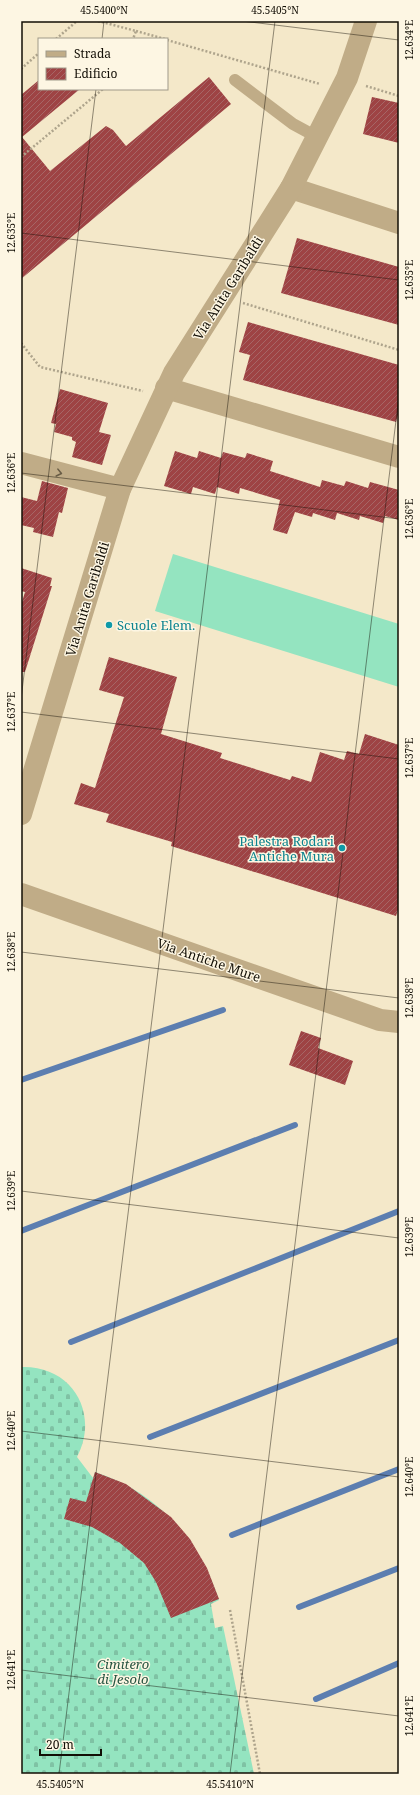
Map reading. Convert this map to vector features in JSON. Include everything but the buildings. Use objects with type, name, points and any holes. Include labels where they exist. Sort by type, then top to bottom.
[{"type":"street","name":"Via Anita Garibaldi","points":[[21,814],[120,488],[156,390],[291,188],[347,78],[366,21]]},
{"type":"street","points":[[291,188],[399,223]]},
{"type":"street","points":[[156,390],[399,456]]},
{"type":"street","points":[[21,463],[120,488]]},
{"type":"street","name":"Via Antiche Mure","points":[[21,894],[380,1020],[399,1022]]},
{"type":"lane","points":[[235,80],[293,124],[317,137]]},
{"type":"path","points":[[57,38],[77,21]]},
{"type":"path","points":[[98,21],[162,38]]},
{"type":"path","points":[[132,38],[136,31]]},
{"type":"path","points":[[168,40],[327,86]]},
{"type":"path","points":[[21,69],[38,55]]},
{"type":"path","points":[[362,85],[399,96]]},
{"type":"path","points":[[21,157],[102,90]]},
{"type":"path","points":[[237,301],[399,350]]},
{"type":"path","points":[[21,343],[40,367],[156,390]]},
{"type":"path","points":[[230,1610],[260,1774]]},
{"type":"green space","points":[[173,554],[399,624],[399,687],[155,611]]},
{"type":"green space","name":"Cimitero di Jesolo","points":[[21,1367],[39,1368],[54,1374],[67,1383],[77,1395],[83,1409],[85,1424],[83,1440],[77,1457],[93,1478],[95,1472],[117,1481],[138,1492],[156,1505],[173,1521],[200,1557],[219,1600],[211,1604],[215,1628],[223,1626],[254,1774],[21,1774]]},
{"type":"waterway","points":[[21,1080],[223,1010]]},
{"type":"waterway","points":[[21,1231],[295,1125]]},
{"type":"waterway","points":[[71,1342],[399,1211]]},
{"type":"waterway","points":[[150,1437],[399,1340]]},
{"type":"waterway","points":[[232,1535],[399,1469]]},
{"type":"waterway","points":[[299,1607],[399,1568]]},
{"type":"waterway","points":[[316,1699],[399,1663]]},
{"type":"place","name":"Scuole Elem.","points":[[109,625]]},
{"type":"place","name":"Palestra Rodari Antiche Mura","points":[[342,848]]}]
